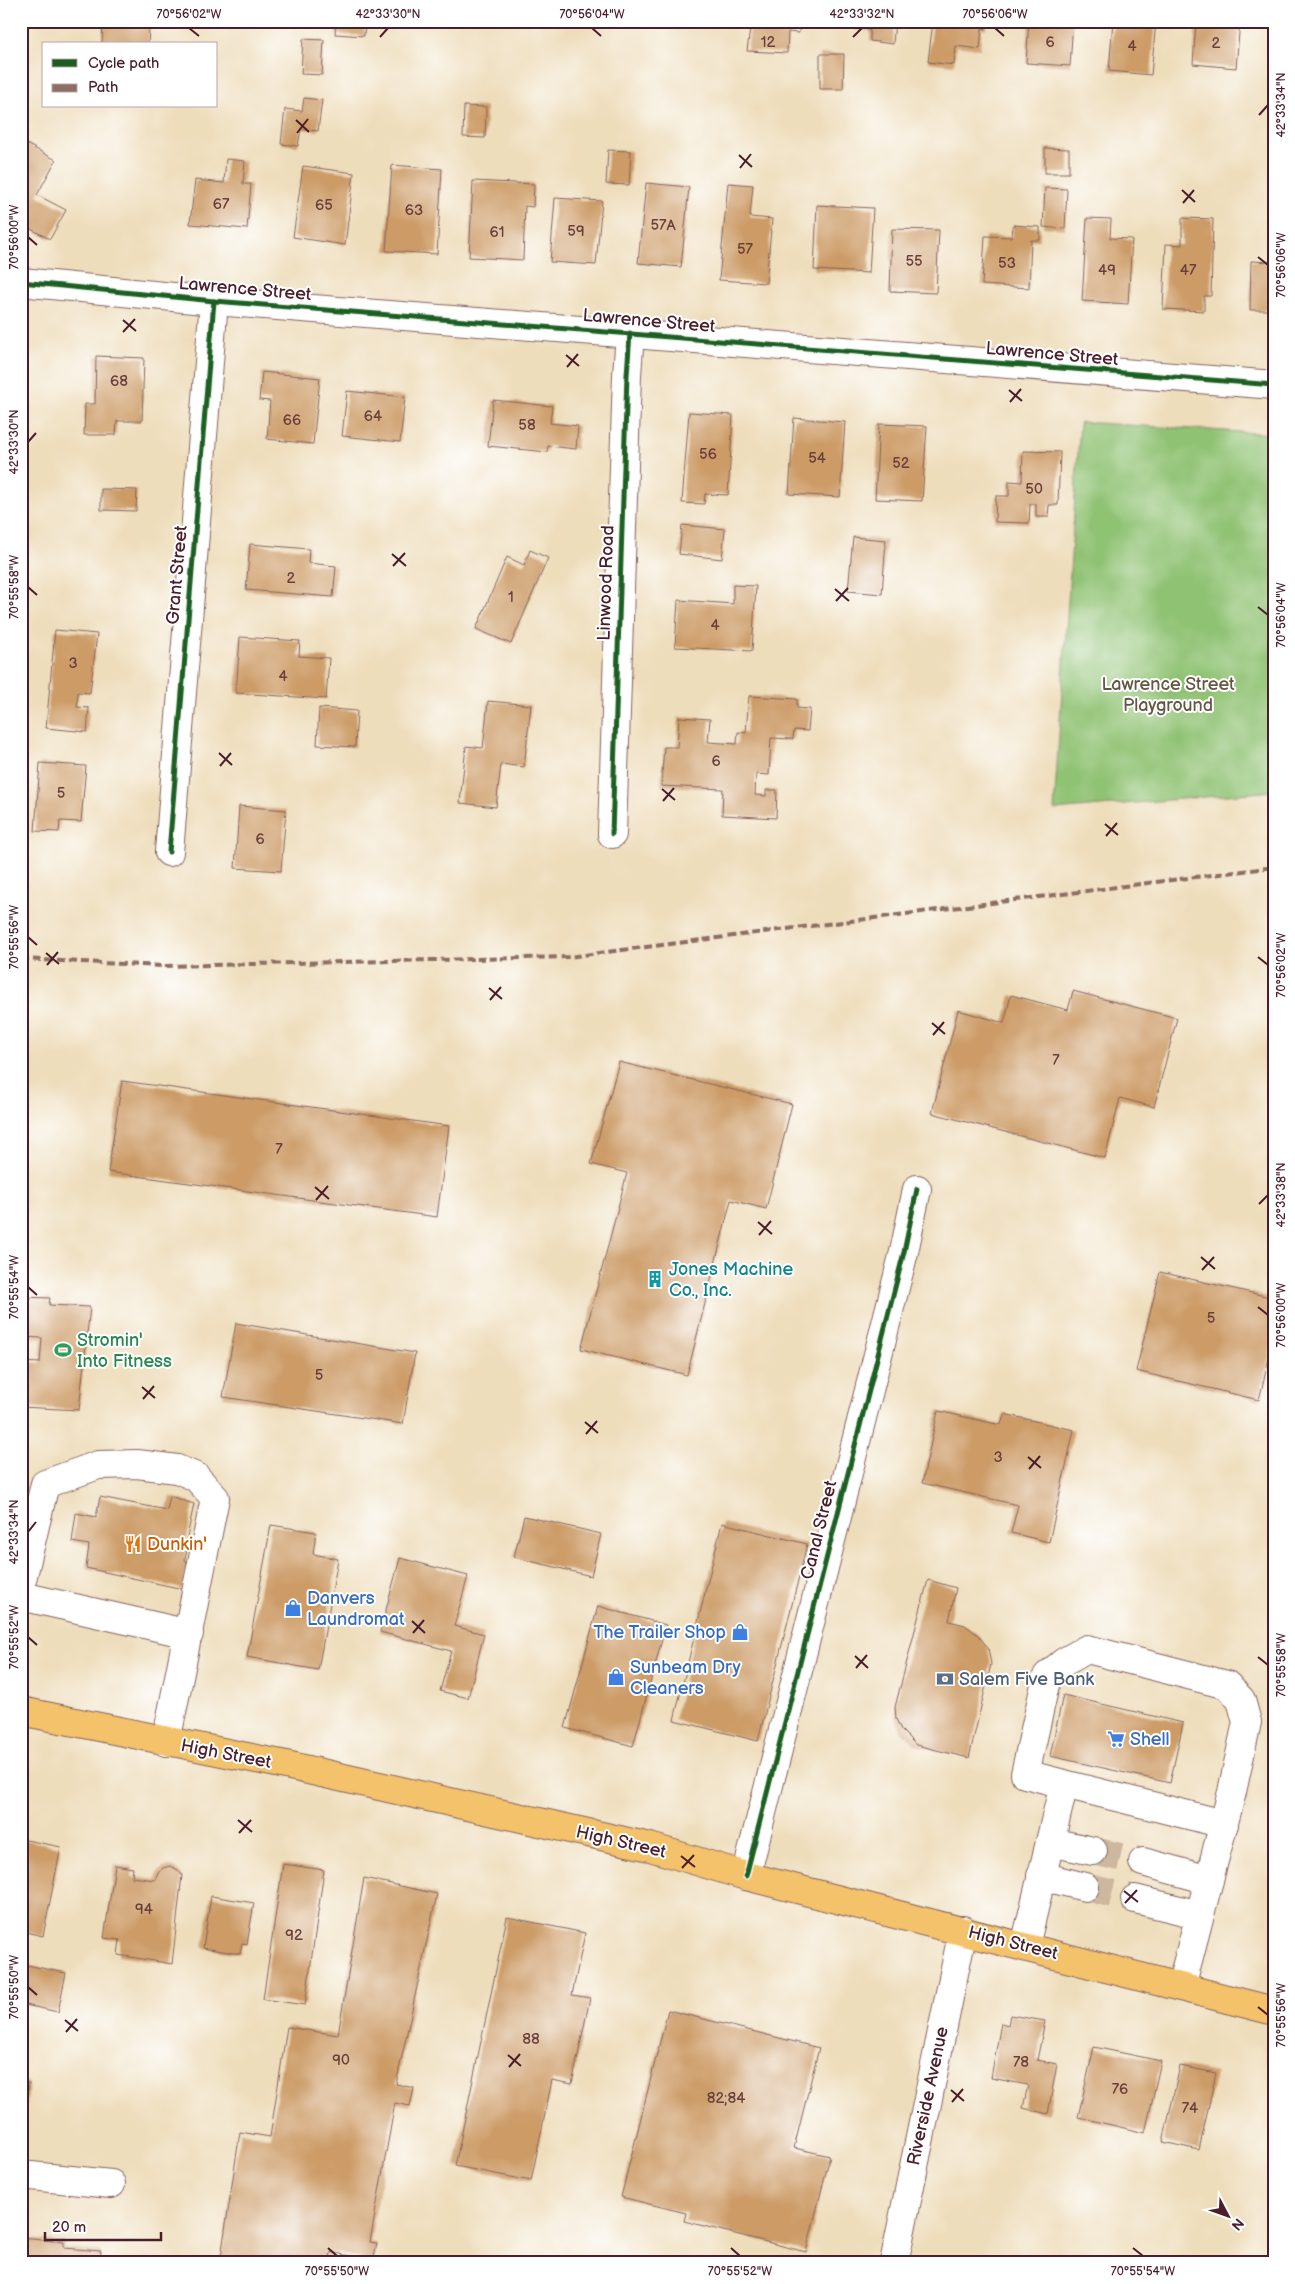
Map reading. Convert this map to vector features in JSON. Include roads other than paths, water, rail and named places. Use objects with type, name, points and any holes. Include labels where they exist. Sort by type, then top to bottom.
[{"type":"main road","name":"High Street","points":[[21,1712],[286,1765],[433,1800],[650,1847],[746,1876],[1274,2011]]},
{"type":"street","name":"Lawrence Street","points":[[21,282],[214,301],[1274,385]]},
{"type":"street","name":"Grant Street","points":[[168,852],[214,301]]},
{"type":"street","name":"Linwood Road","points":[[612,834],[630,333]]},
{"type":"street","name":"Canal Street","points":[[746,1876],[902,1262],[917,1189]]},
{"type":"street","points":[[21,1584],[45,1484],[98,1465],[138,1464],[177,1469],[196,1477],[215,1498],[166,1742]]},
{"type":"street","points":[[21,1596],[189,1634]]},
{"type":"street","points":[[1181,1987],[1224,1824],[1247,1722],[1241,1700],[1227,1685],[1087,1649],[1064,1662],[1048,1676],[1025,1774],[1224,1824]]},
{"type":"street","points":[[1025,1946],[1064,1784]]},
{"type":"street","points":[[1050,1842],[1093,1851]]},
{"type":"street","points":[[1143,1862],[1210,1880]]},
{"type":"street","points":[[1041,1876],[1085,1887]]},
{"type":"street","points":[[1135,1899],[1200,1915]]},
{"type":"street","name":"Riverside Avenue","points":[[894,2263],[963,1930]]},
{"type":"street","points":[[21,2175],[111,2184]]},
{"type":"tunnel","points":[[1093,1851],[1143,1862]]},
{"type":"tunnel","points":[[1085,1887],[1135,1899]]},
{"type":"place","name":"Jones Machine Co., Inc.","points":[[655,1279]]},
{"type":"place","name":"Stromin' Into Fitness","points":[[63,1350]]},
{"type":"place","name":"Dunkin'","points":[[133,1544]]},
{"type":"place","name":"Danvers Laundromat","points":[[293,1608]]},
{"type":"place","name":"The Trailer Shop","points":[[740,1632]]},
{"type":"place","name":"Sunbeam Dry Cleaners","points":[[616,1677]]},
{"type":"place","name":"Salem Five Bank","points":[[945,1679]]},
{"type":"place","name":"Shell","points":[[1116,1739]]},
{"type":"park label","name":"Lawrence Street Playground","points":[[1168,694]]}]
